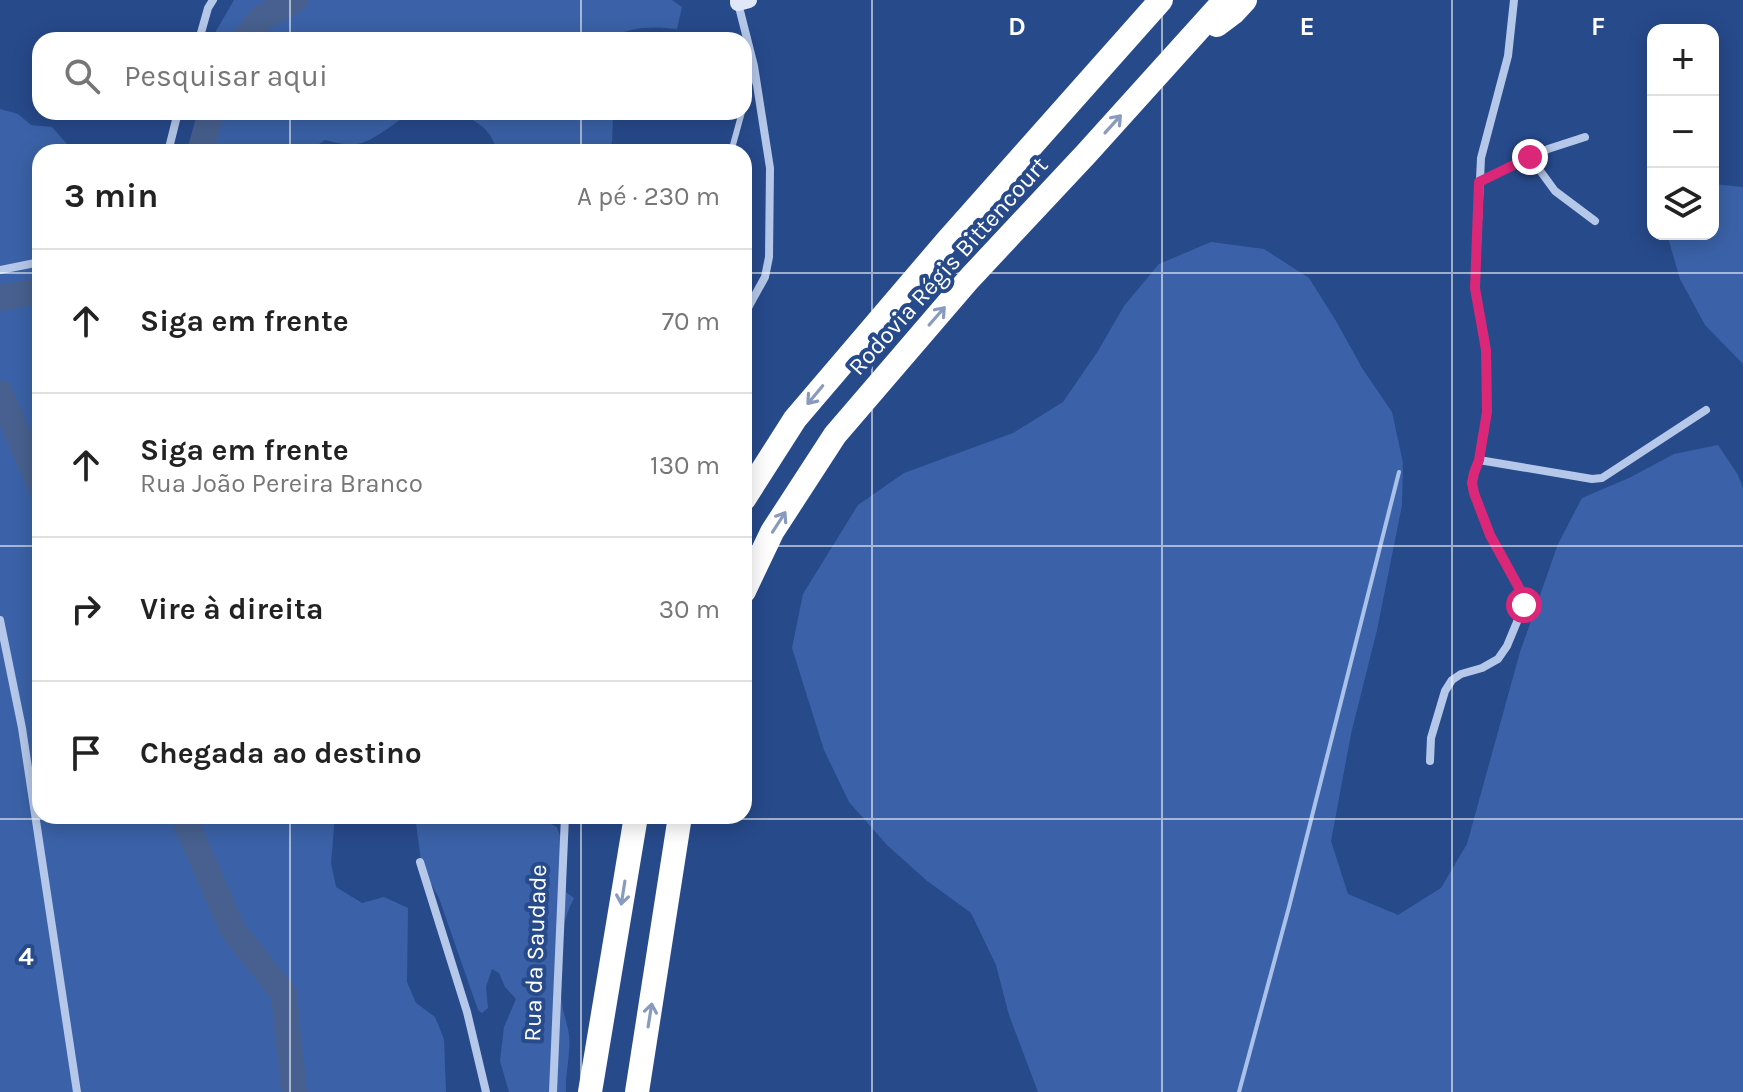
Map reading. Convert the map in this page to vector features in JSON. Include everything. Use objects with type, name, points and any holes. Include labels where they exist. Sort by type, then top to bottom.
[{"type":"highway","name":"Rodovia Régis Bittencourt","points":[[752,486],[795,419],[947,241],[1161,0]]},
{"type":"highway","name":"Rodovia Régis Bittencourt","points":[[752,574],[772,532],[835,435],[969,279],[1225,0]]},
{"type":"highway","points":[[1171,60],[1233,13],[1245,0]]},
{"type":"highway","points":[[590,1092],[635,824]]},
{"type":"highway","points":[[637,1092],[679,824]]},
{"type":"street","points":[[201,32],[213,0]]},
{"type":"street","points":[[1430,761],[1431,738],[1445,691],[1452,680],[1461,674],[1498,659],[1507,646],[1524,605],[1518,586],[1490,535],[1474,493],[1474,473],[1487,412],[1486,350],[1475,288],[1479,182],[1481,158],[1508,56],[1514,0]]},
{"type":"street","points":[[742,1],[748,32]]},
{"type":"street","points":[[752,55],[770,168],[769,257],[765,277],[752,301]]},
{"type":"street","points":[[170,144],[176,120]]},
{"type":"street","points":[[1479,182],[1548,149],[1585,137]]},
{"type":"street","points":[[1530,157],[1555,191],[1595,221]]},
{"type":"street","points":[[0,270],[32,264]]},
{"type":"street","points":[[1479,460],[1544,473],[1602,478],[1706,410]]},
{"type":"street","points":[[0,620],[32,794]]},
{"type":"street","points":[[37,824],[77,1092]]},
{"type":"street","name":"Rua da Saudade","points":[[553,1092],[565,824]]},
{"type":"street","points":[[420,862],[467,1012],[486,1092]]},
{"type":"lane","points":[[752,74],[754,66]]},
{"type":"lane","points":[[733,144],[740,120]]},
{"type":"shaded area","points":[[234,0],[672,0],[682,7],[677,29],[641,28],[624,32],[216,31]]},
{"type":"shaded area","points":[[0,109],[18,114],[31,125],[52,127],[67,144],[32,144],[32,824],[334,824],[331,863],[336,887],[362,903],[384,897],[408,908],[407,982],[416,1003],[435,1017],[444,1039],[446,1092],[0,1092]]},
{"type":"shaded area","points":[[199,120],[400,120],[375,137],[354,144],[325,140],[319,144],[206,144]]},
{"type":"shaded area","points":[[472,120],[613,120],[611,144],[494,144],[482,127]]},
{"type":"shaded area","points":[[1719,185],[1743,187],[1743,364],[1705,325],[1680,279],[1669,240],[1719,240]]},
{"type":"shaded area","points":[[1211,242],[1264,249],[1309,278],[1392,412],[1403,463],[1402,505],[1377,630],[1351,734],[1331,841],[1348,894],[1398,915],[1441,888],[1467,844],[1520,652],[1558,544],[1582,498],[1674,454],[1718,445],[1738,475],[1743,488],[1743,1092],[1038,1092],[1009,1015],[996,965],[971,913],[926,880],[887,845],[849,802],[824,750],[792,648],[803,594],[858,505],[904,473],[1013,433],[1063,402],[1124,306],[1159,264]]},
{"type":"shaded area","points":[[416,824],[551,824],[557,827],[566,855],[566,892],[574,898],[564,925],[559,967],[563,1010],[569,1032],[566,1092],[509,1092],[500,1061],[504,1027],[516,999],[505,987],[499,973],[492,969],[486,987],[488,1008],[482,1013],[478,1010],[439,898],[422,868]]},
{"type":"waterway","points":[[250,32],[261,18],[295,0]]},
{"type":"waterway","points":[[202,144],[209,120]]},
{"type":"waterway","points":[[0,298],[32,292]]},
{"type":"waterway","points":[[0,393],[32,467]]},
{"type":"waterway","points":[[1239,1092],[1399,472]]},
{"type":"waterway","points":[[187,824],[233,930],[284,994],[294,1092]]},
{"type":"route","points":[[1524,605],[1518,586],[1490,535],[1472,483],[1487,412],[1486,350],[1475,288],[1479,182],[1530,157]]}]
